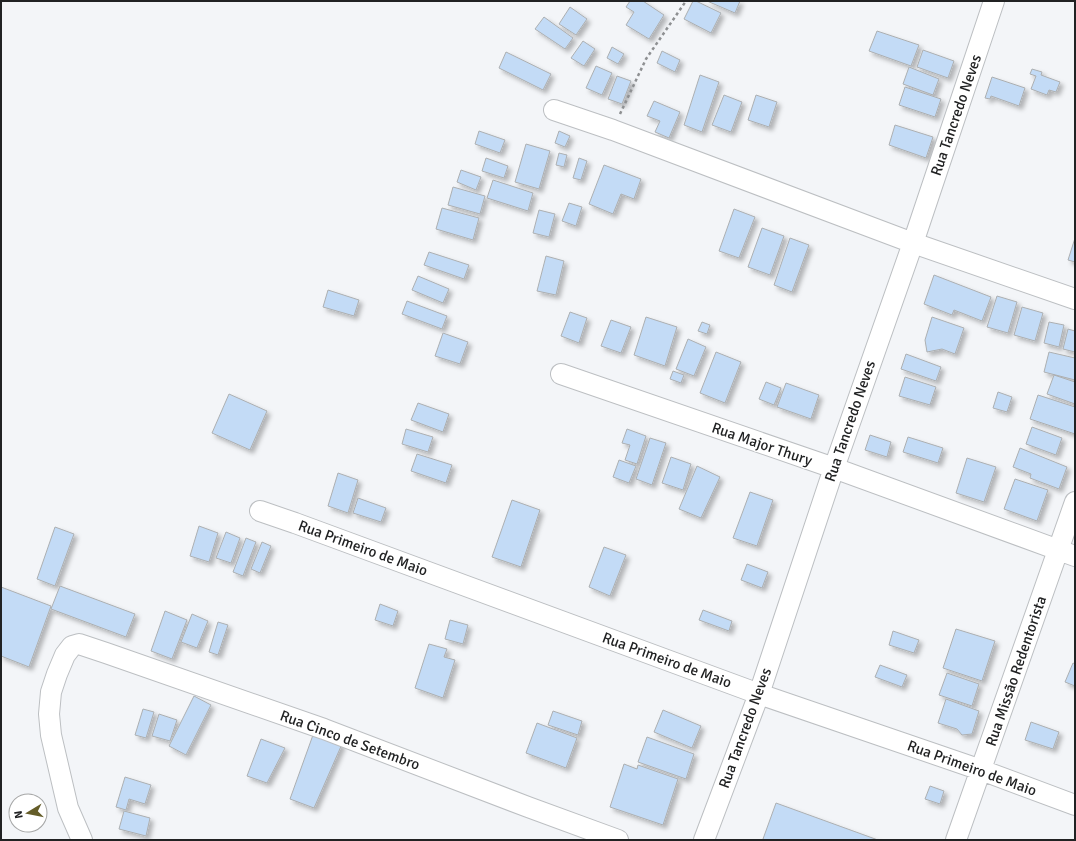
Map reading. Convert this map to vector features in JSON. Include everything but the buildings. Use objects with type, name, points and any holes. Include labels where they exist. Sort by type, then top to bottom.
[{"type":"street","name":"Rua Tancredo Neves","points":[[704,840],[758,694],[834,468],[913,243],[994,1]]},
{"type":"street","points":[[554,110],[613,130],[913,243],[1075,299]]},
{"type":"street","name":"Rua Major Thury","points":[[561,374],[834,468],[1066,553]]},
{"type":"street","name":"Rua Missão Redentorista","points":[[956,840],[981,770],[1066,553],[1075,502]]},
{"type":"street","name":"Rua Primeiro de Maio","points":[[260,512],[302,526],[758,694],[981,770],[1075,805]]},
{"type":"street","name":"Rua Cinco de Setembro","points":[[82,840],[66,802],[51,735],[49,714],[52,692],[65,654],[72,646],[79,644],[324,729],[513,802],[618,840]]},
{"type":"path","points":[[613,130],[646,59],[686,1]]}]
